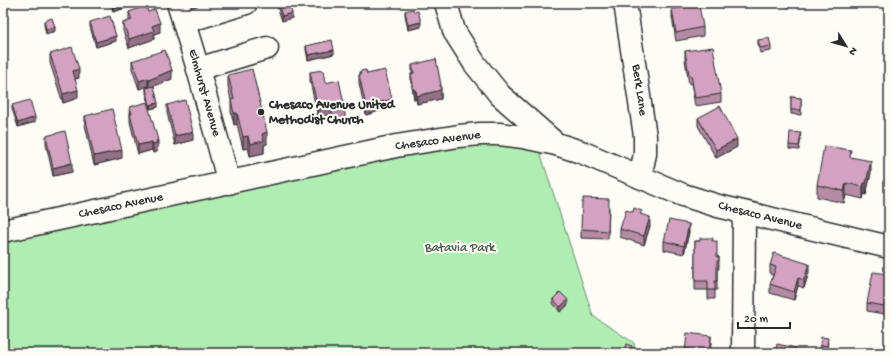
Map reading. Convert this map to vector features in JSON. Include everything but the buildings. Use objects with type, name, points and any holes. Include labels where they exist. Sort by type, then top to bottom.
[{"type":"street","points":[[181,13],[246,3]]},
{"type":"street","points":[[446,3],[454,31],[475,64],[500,95],[556,144]]},
{"type":"street","name":"Berk Lane","points":[[625,3],[645,136],[645,154],[640,177]]},
{"type":"street","name":"Elmhurst Avenue","points":[[181,13],[229,183]]},
{"type":"street","points":[[198,69],[266,48]]},
{"type":"street","name":"Chesaco Avenue","points":[[3,231],[396,146],[459,136],[499,134],[556,144],[581,152],[683,195],[744,213],[889,247]]},
{"type":"street","points":[[743,353],[744,213]]},
{"type":"green space","name":"Batavia Park","points":[[458,141],[538,146],[593,316],[634,343],[635,353],[3,353],[3,240]]},
{"type":"place","name":"Chesaco Avenue United Methodist Church","points":[[261,112]]}]
